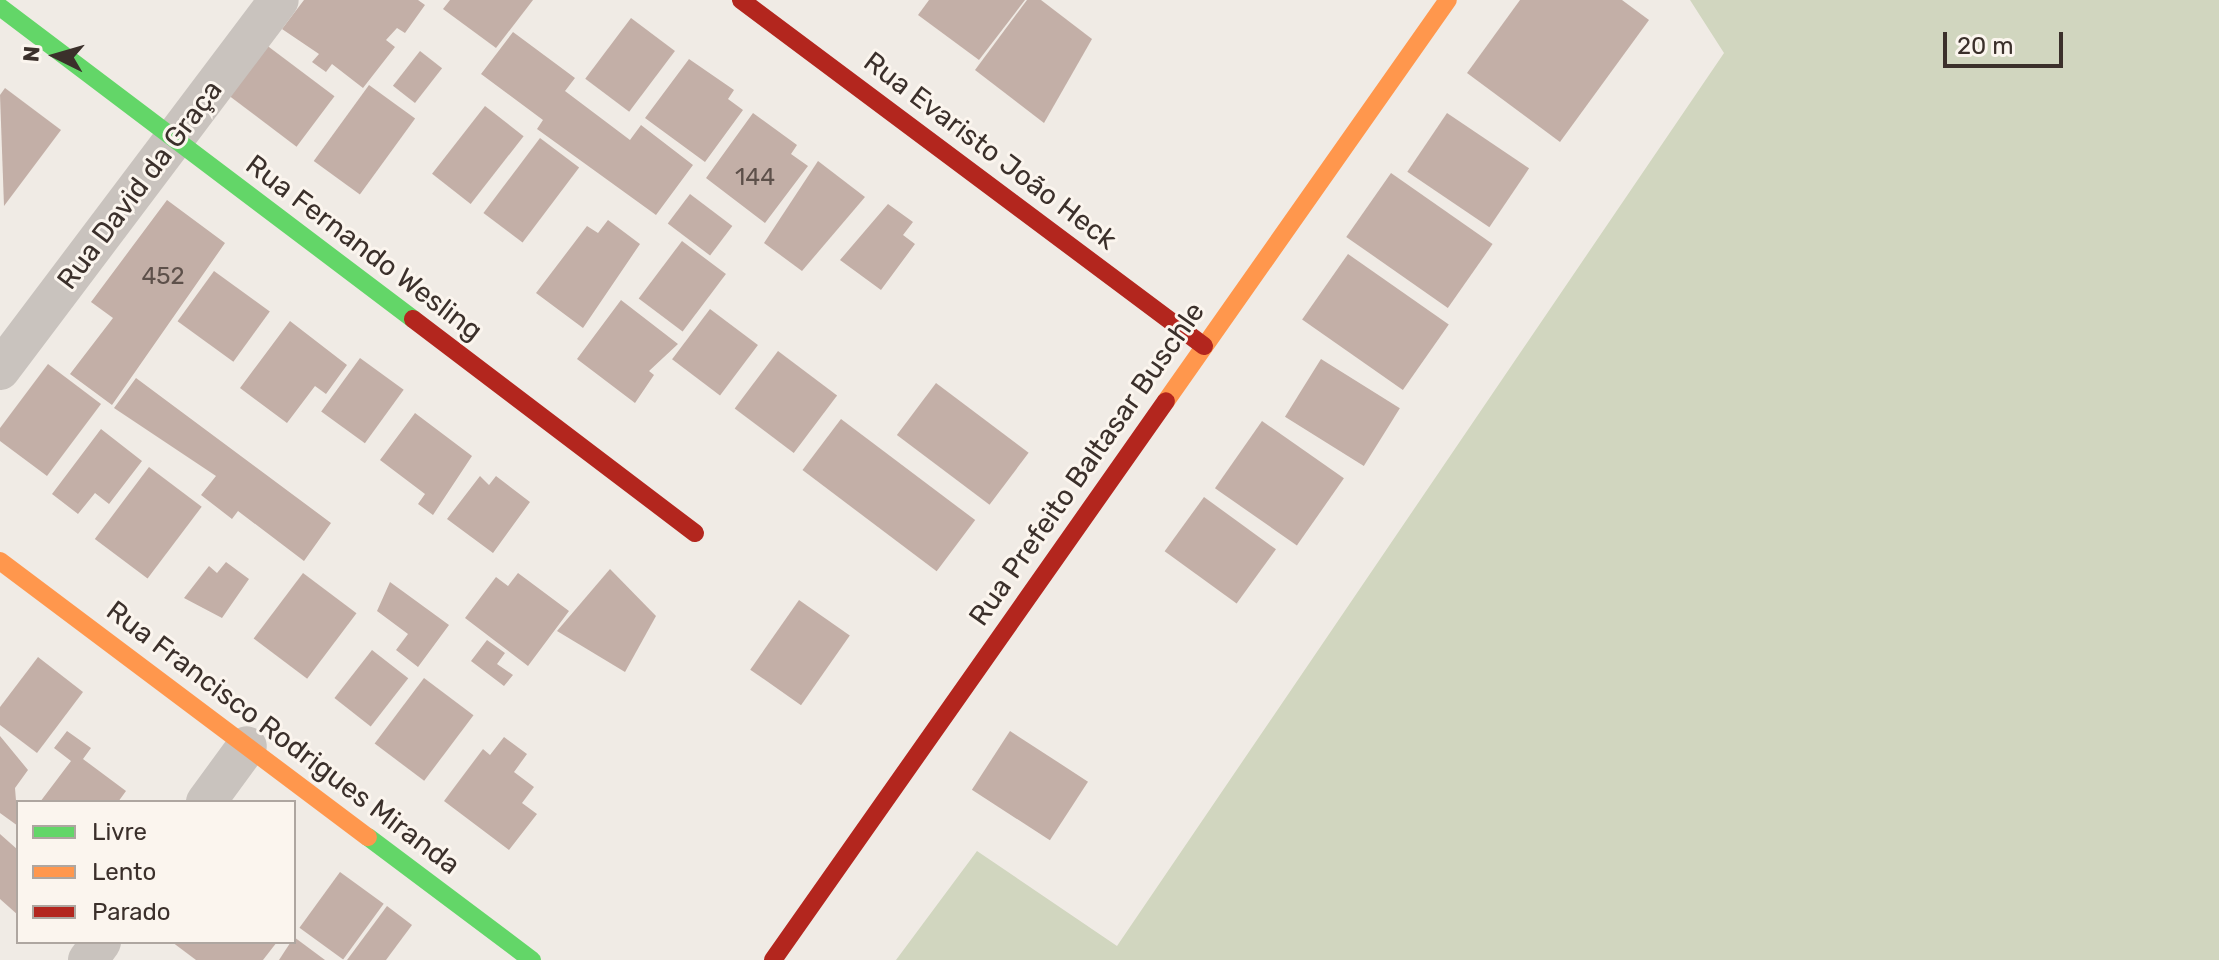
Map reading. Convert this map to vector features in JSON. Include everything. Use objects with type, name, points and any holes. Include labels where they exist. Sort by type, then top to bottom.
[{"type":"street","name":"Rua David da Graça","points":[[0,370],[279,0]]},
{"type":"street","name":"Rua Evaristo João Heck","points":[[741,0],[1204,346]]},
{"type":"street","name":"Rua Prefeito Baltasar Buschle","points":[[773,960],[1448,0]]},
{"type":"street","name":"Rua Fernando Wesling","points":[[0,7],[695,533]]},
{"type":"street","name":"Rua Francisco Rodrigues Miranda","points":[[0,561],[532,960]]},
{"type":"street","points":[[207,800],[247,746]]},
{"type":"green space","points":[[1690,0],[2219,0],[2219,960],[896,960],[977,851],[1117,946],[1724,53]]},
{"type":"building","points":[[304,0],[418,0],[425,5],[405,33],[397,28],[386,40],[395,47],[363,88],[332,64],[326,72],[312,62],[319,54],[282,29]]},
{"type":"building","points":[[450,0],[533,0],[496,48],[443,9]]},
{"type":"building","points":[[929,0],[1025,0],[979,60],[918,15]]},
{"type":"building","points":[[1027,0],[1041,0],[1092,39],[1044,123],[975,70]]},
{"type":"building","points":[[1520,0],[1622,0],[1649,20],[1560,142],[1467,73]]},
{"type":"building","points":[[631,18],[675,51],[629,112],[585,79]]},
{"type":"building","points":[[513,32],[575,78],[565,91],[630,140],[641,125],[693,165],[656,215],[537,129],[543,120],[481,74]]},
{"type":"building","points":[[261,41],[334,96],[297,147],[223,91]]},
{"type":"building","points":[[420,51],[442,68],[415,103],[393,86]]},
{"type":"building","points":[[689,59],[734,90],[728,99],[743,110],[705,162],[645,118]]},
{"type":"building","points":[[369,85],[415,119],[360,195],[314,161]]},
{"type":"building","points":[[5,88],[61,130],[4,206],[0,95]]},
{"type":"building","points":[[485,106],[524,136],[471,204],[432,174]]},
{"type":"building","points":[[753,113],[797,145],[791,154],[808,166],[765,223],[706,178]]},
{"type":"building","points":[[1447,113],[1529,168],[1489,227],[1407,172]]},
{"type":"building","points":[[540,138],[579,167],[523,243],[483,213]]},
{"type":"building","points":[[818,161],[865,197],[802,271],[764,243]]},
{"type":"building","points":[[1391,173],[1493,244],[1448,308],[1346,237]]},
{"type":"building","points":[[690,194],[732,226],[710,255],[668,224]]},
{"type":"building","points":[[167,200],[225,243],[112,405],[70,374],[113,318],[91,302]]},
{"type":"building","points":[[888,204],[913,222],[903,235],[915,244],[881,290],[840,260]]},
{"type":"building","points":[[608,220],[640,244],[583,328],[536,293],[587,226],[598,233]]},
{"type":"building","points":[[682,241],[726,274],[683,332],[639,299]]},
{"type":"building","points":[[1348,254],[1449,325],[1403,390],[1302,320]]},
{"type":"building","points":[[214,271],[270,312],[233,362],[178,321]]},
{"type":"building","points":[[621,300],[678,344],[649,371],[654,375],[635,403],[577,359]]},
{"type":"building","points":[[710,309],[758,345],[720,395],[672,359]]},
{"type":"building","points":[[290,321],[347,365],[326,394],[315,386],[287,423],[240,388]]},
{"type":"building","points":[[778,351],[837,396],[794,453],[735,409]]},
{"type":"building","points":[[360,358],[404,390],[365,443],[321,411]]},
{"type":"building","points":[[1321,359],[1400,408],[1364,466],[1285,417]]},
{"type":"building","points":[[48,364],[101,404],[47,476],[0,441],[0,428]]},
{"type":"building","points":[[136,378],[331,523],[304,561],[238,511],[232,519],[201,495],[216,476],[114,408]]},
{"type":"building","points":[[936,383],[1029,453],[990,505],[897,435]]},
{"type":"building","points":[[415,413],[472,456],[433,515],[418,504],[425,494],[380,460]]},
{"type":"building","points":[[841,419],[975,520],[937,571],[802,470]]},
{"type":"building","points":[[1262,421],[1344,478],[1297,546],[1215,488]]},
{"type":"building","points":[[101,429],[142,461],[109,504],[95,493],[78,514],[52,494]]},
{"type":"building","points":[[149,467],[202,507],[148,579],[95,539]]},
{"type":"building","points":[[480,476],[489,485],[496,476],[530,502],[493,553],[447,519]]},
{"type":"building","points":[[1204,497],[1276,549],[1237,604],[1165,551]]},
{"type":"building","points":[[226,562],[249,579],[222,618],[184,598],[209,566],[217,573]]},
{"type":"building","points":[[610,569],[656,616],[625,672],[557,631]]},
{"type":"building","points":[[303,573],[357,613],[307,679],[254,638]]},
{"type":"building","points":[[518,573],[569,611],[528,666],[465,618],[496,577],[508,586]]},
{"type":"building","points":[[390,582],[449,625],[418,667],[396,650],[408,634],[377,611]]},
{"type":"building","points":[[799,600],[850,636],[801,705],[750,670]]},
{"type":"building","points":[[487,640],[505,653],[497,664],[513,675],[504,686],[471,661]]},
{"type":"building","points":[[372,650],[408,678],[371,726],[334,698]]},
{"type":"building","points":[[38,657],[83,692],[37,753],[0,725],[0,707]]},
{"type":"building","points":[[424,678],[474,715],[424,781],[375,743]]},
{"type":"building","points":[[67,731],[91,748],[83,759],[126,791],[119,800],[42,800],[71,761],[54,748]]},
{"type":"building","points":[[1010,731],[1088,782],[1050,840],[972,790]]},
{"type":"building","points":[[0,736],[28,770],[15,788],[16,825],[0,813]]},
{"type":"building","points":[[504,737],[527,754],[514,772],[534,787],[522,803],[537,814],[509,850],[444,801],[483,749],[490,755]]},
{"type":"building","points":[[0,834],[16,848],[16,913],[0,899]]},
{"type":"building","points":[[340,872],[384,904],[343,960],[299,928]]},
{"type":"building","points":[[387,906],[412,925],[386,960],[347,960]]},
{"type":"building","points":[[296,938],[325,960],[279,960],[289,944],[296,944]]},
{"type":"building","points":[[175,944],[275,944],[263,960],[196,960]]},
{"type":"traffic: fast","points":[[0,7],[413,319]]},
{"type":"traffic: fast","points":[[368,837],[532,960]]},
{"type":"traffic: slow","points":[[1166,401],[1448,0]]},
{"type":"traffic: slow","points":[[0,561],[368,837]]},
{"type":"traffic: jam","points":[[741,0],[1204,346]]},
{"type":"traffic: jam","points":[[413,319],[695,533]]},
{"type":"traffic: jam","points":[[773,960],[1166,401]]}]
